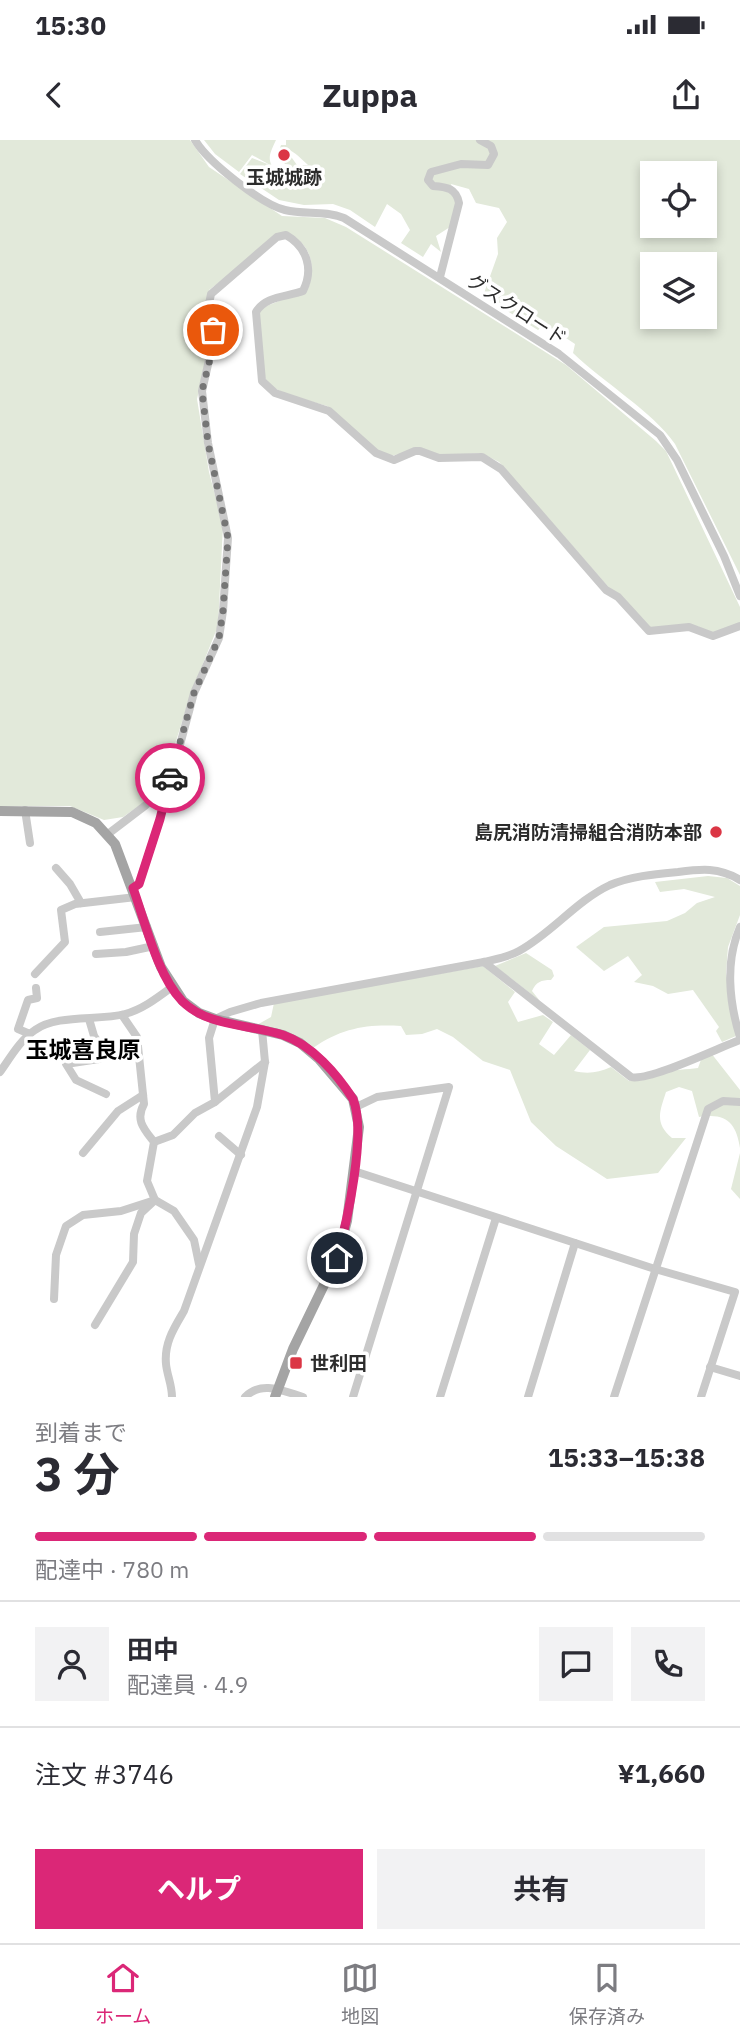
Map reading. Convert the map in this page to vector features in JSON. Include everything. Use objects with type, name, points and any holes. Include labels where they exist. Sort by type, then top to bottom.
[{"type":"main road","points":[[0,811],[72,811],[96,822],[115,844],[172,987],[189,1006],[215,1019],[283,1035],[309,1049],[347,1090],[356,1107],[359,1127],[354,1171],[347,1221],[337,1258],[293,1349],[276,1393]]},
{"type":"street","name":"グスクロード","points":[[195,140],[217,166],[275,206],[295,212],[330,213],[344,218],[440,277],[559,354],[660,435],[677,460],[720,547],[740,596]]},
{"type":"street","points":[[440,277],[459,203],[454,191],[448,187],[433,186],[428,180],[429,175],[431,172],[461,163],[488,165],[494,154],[491,146],[480,140]]},
{"type":"street","points":[[36,974],[65,942],[61,910],[75,904],[135,892],[139,884],[160,819],[194,693],[219,638],[223,611],[228,538],[208,443],[202,391],[214,338],[209,304],[211,294],[277,237],[286,234],[304,249],[308,262],[308,282],[303,291],[266,301],[256,312],[262,381],[267,387],[275,393],[329,411],[376,453],[386,458],[394,460],[420,451],[439,458],[482,457],[493,463],[606,590],[618,597],[649,631],[689,627],[713,636],[740,626]]},
{"type":"street","points":[[108,834],[146,805],[170,776]]},
{"type":"street","points":[[25,810],[30,843]]},
{"type":"street","points":[[56,868],[81,903]]},
{"type":"street","points":[[215,1102],[209,1038],[215,1019],[230,1012],[261,1003],[484,962],[519,952],[597,892],[612,884],[660,874],[704,869],[729,873],[740,880]]},
{"type":"street","points":[[100,932],[147,927]]},
{"type":"street","points":[[484,962],[637,1079],[740,1038],[734,1014],[729,968],[733,943],[740,927]]},
{"type":"street","points":[[96,954],[126,953],[154,946]]},
{"type":"street","points":[[0,1072],[30,1034],[51,1022],[122,1015],[138,1010],[172,987]]},
{"type":"street","points":[[30,1034],[18,1029],[28,1000],[37,998],[36,988]]},
{"type":"street","points":[[122,1015],[137,1037],[144,1104],[139,1120],[154,1142],[147,1181],[155,1200],[174,1211],[194,1240],[199,1265]]},
{"type":"street","points":[[89,1019],[94,1036],[101,1047],[99,1059],[66,1064],[76,1080],[106,1094]]},
{"type":"street","points":[[172,1397],[172,1383],[166,1366],[166,1347],[184,1311],[199,1265],[222,1211],[257,1107],[265,1062],[262,1030]]},
{"type":"street","points":[[154,1142],[173,1135],[195,1113],[215,1102],[265,1062]]},
{"type":"street","points":[[353,1397],[450,1087],[377,1097],[356,1107]]},
{"type":"street","points":[[83,1153],[118,1111],[143,1095]]},
{"type":"street","points":[[614,1397],[708,1109],[723,1101],[740,1102]]},
{"type":"street","points":[[219,1136],[241,1154]]},
{"type":"street","points":[[354,1171],[737,1293],[701,1397]]},
{"type":"street","points":[[54,1299],[56,1255],[66,1226],[83,1215],[121,1211],[155,1200]]},
{"type":"street","points":[[95,1325],[133,1262],[134,1234],[141,1213],[155,1200]]},
{"type":"street","points":[[440,1397],[496,1218]]},
{"type":"street","points":[[528,1397],[575,1243]]},
{"type":"street","points":[[710,1367],[740,1377]]},
{"type":"street","points":[[245,1397],[260,1388],[303,1397]]},
{"type":"green space","points":[[0,140],[190,140],[209,167],[282,216],[325,218],[346,227],[566,365],[666,451],[740,607],[740,623],[714,634],[697,626],[650,630],[611,590],[499,462],[481,453],[441,456],[416,447],[388,456],[375,449],[327,406],[288,395],[268,385],[264,375],[258,316],[262,308],[308,289],[312,271],[306,248],[294,236],[285,232],[209,290],[211,341],[197,399],[209,472],[223,526],[218,626],[190,696],[164,780],[143,803],[123,817],[104,820],[70,806],[0,806]]},
{"type":"green space","points":[[204,140],[276,140],[270,158],[277,175],[283,174],[282,170],[290,165],[285,164],[279,156],[280,151],[287,151],[297,165],[308,165],[292,152],[280,148],[281,145],[286,145],[286,140],[740,140],[740,575],[675,444],[666,432],[573,353],[575,344],[545,324],[538,330],[483,296],[498,254],[497,238],[507,222],[499,208],[476,203],[469,189],[451,184],[456,205],[450,227],[436,236],[441,252],[431,244],[423,257],[401,243],[410,230],[401,214],[387,204],[375,227],[350,210],[333,204],[304,205],[279,200],[240,174],[252,158],[270,165],[252,155],[239,172],[215,154]]},
{"type":"green space","points":[[708,876],[727,878],[740,886],[740,915],[728,947],[726,973],[736,1036],[722,1042],[716,1031],[719,1027],[693,990],[668,994],[653,986],[634,982],[642,975],[628,956],[604,971],[576,947],[604,927],[667,921],[685,913],[697,903],[715,897],[684,889],[660,892],[655,882]]},
{"type":"green space","points":[[526,953],[552,970],[554,976],[551,980],[539,982],[532,991],[540,1001],[495,966]]},
{"type":"green space","points":[[483,966],[515,992],[508,1002],[518,1022],[543,1015],[553,1022],[539,1044],[554,1055],[571,1035],[590,1050],[574,1071],[593,1072],[611,1067],[629,1081],[667,1071],[698,1068],[702,1057],[711,1053],[740,1090],[740,1100],[713,1102],[704,1116],[699,1117],[692,1091],[679,1087],[666,1092],[660,1116],[663,1127],[672,1138],[686,1138],[658,1173],[607,1179],[556,1146],[531,1122],[510,1070],[483,1061],[453,1037],[437,1029],[406,1035],[401,1026],[366,1027],[334,1036],[313,1048],[255,1026],[271,1017],[274,1003]]},
{"type":"green space","points":[[721,1103],[740,1103],[740,1148],[737,1134],[727,1120],[708,1116],[710,1110]]},
{"type":"green space","points":[[740,1153],[740,1199],[731,1189]]},
{"type":"way so far","points":[[170,778],[194,693],[219,638],[223,611],[228,538],[208,443],[202,391],[214,338],[213,330]]},
{"type":"place","name":"玉城城跡","points":[[284,155]]},
{"type":"place","name":"島尻消防清掃組合消防本部","points":[[716,832]]},
{"type":"place","name":"世利田","points":[[296,1363]]},
{"type":"district","name":"玉城喜良原","points":[[83,1050]]},
{"type":"route","points":[[170,778],[139,884],[133,888],[161,967],[183,1001],[206,1016],[283,1035],[300,1043],[319,1059],[353,1099],[359,1127],[357,1150],[347,1221],[337,1258]]}]
